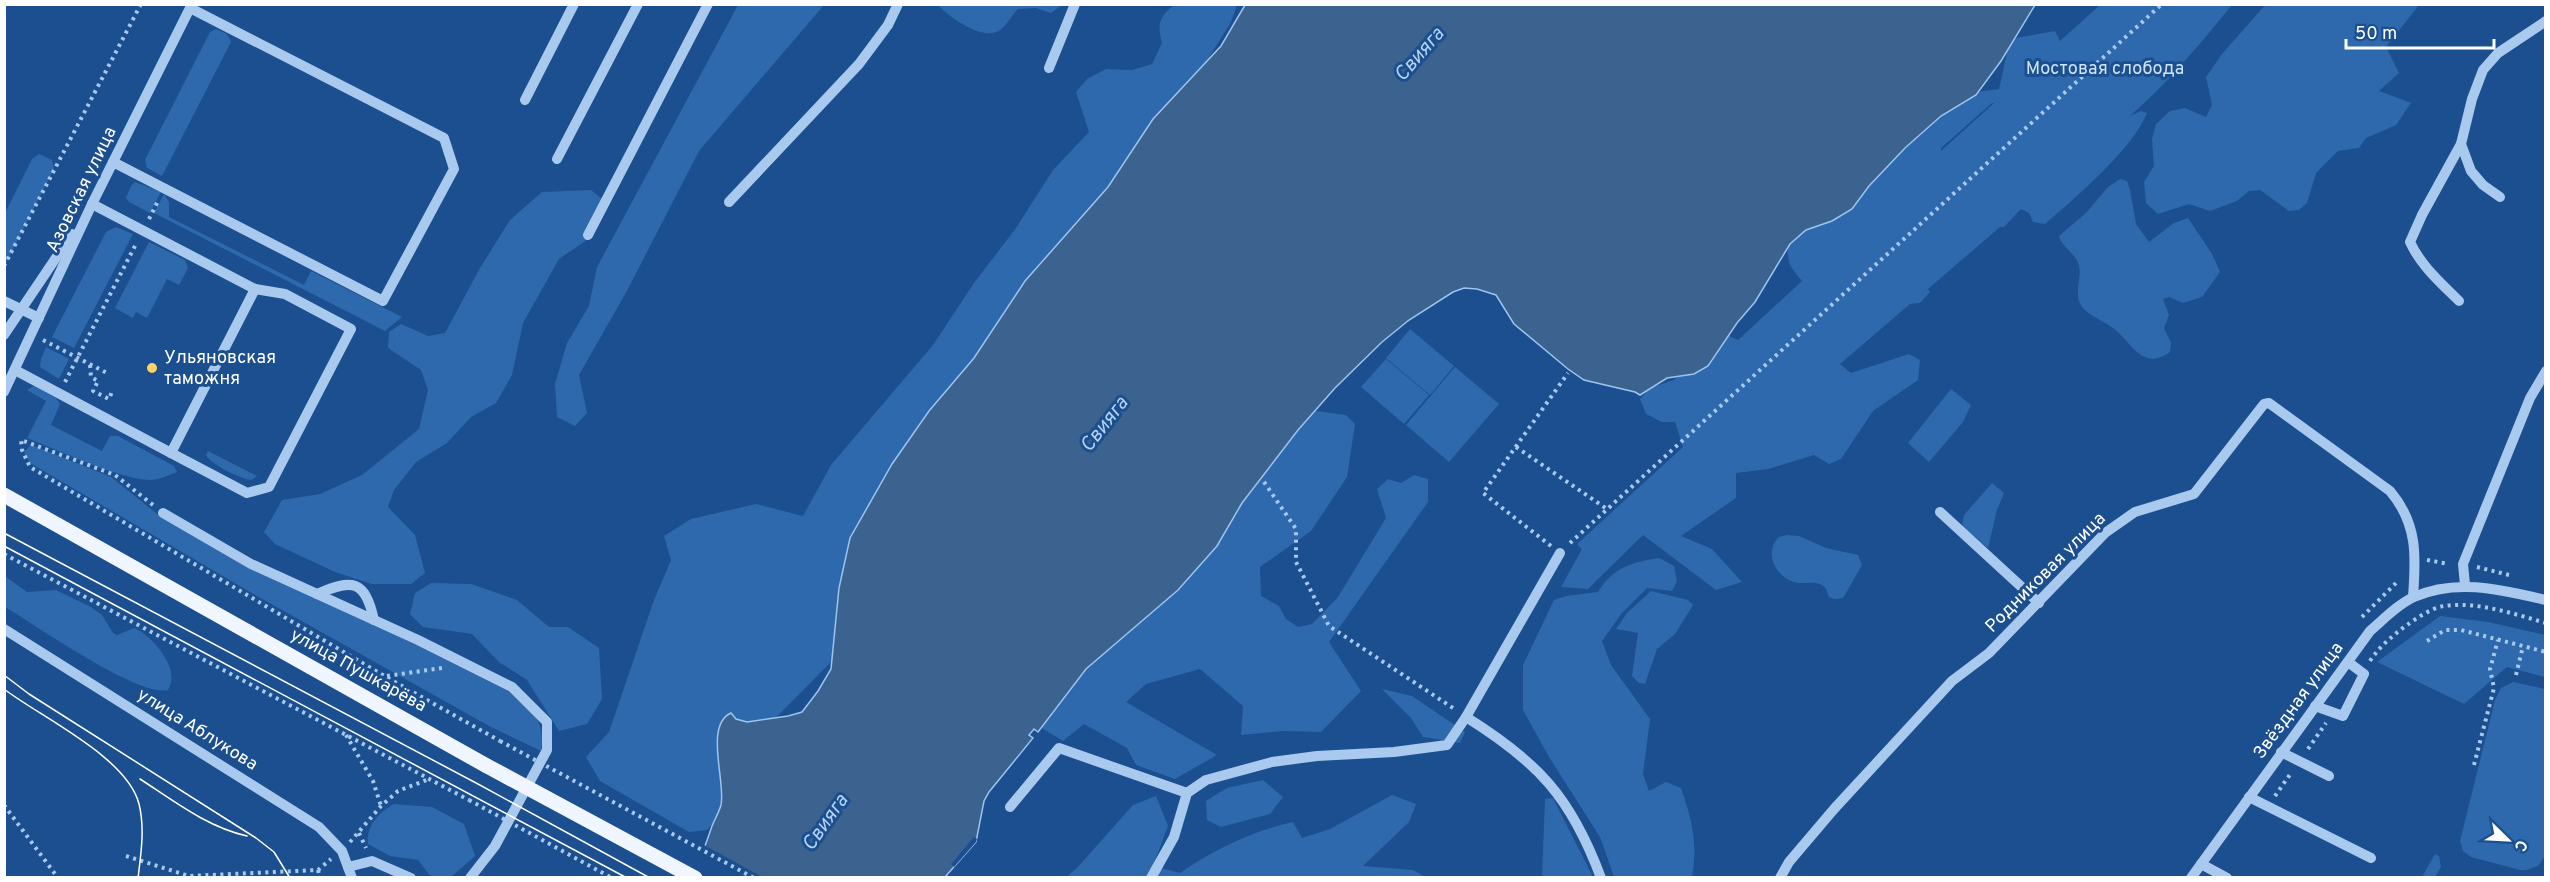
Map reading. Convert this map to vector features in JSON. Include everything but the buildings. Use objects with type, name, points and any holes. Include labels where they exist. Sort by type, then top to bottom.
[{"type":"main road","name":"улица Пушкарёва","points":[[4,495],[487,766],[695,878]]},
{"type":"street","points":[[525,100],[574,4]]},
{"type":"street","points":[[557,159],[638,4]]},
{"type":"street","points":[[588,235],[708,4]]},
{"type":"street","points":[[729,202],[860,64],[888,25],[898,4]]},
{"type":"street","points":[[1049,68],[1075,4]]},
{"type":"street","points":[[114,162],[383,301],[454,169],[444,138],[191,6]]},
{"type":"street","name":"Азовская улица","points":[[4,392],[92,204],[191,6]]},
{"type":"street","points":[[2459,301],[2430,272],[2415,253],[2410,242],[2422,215],[2461,144],[2472,99],[2483,70],[2498,53],[2546,21]]},
{"type":"street","points":[[2461,144],[2471,171],[2483,185],[2500,197]]},
{"type":"street","points":[[4,335],[92,204],[255,289],[285,294],[351,328],[269,487],[247,493],[15,370]]},
{"type":"street","points":[[171,453],[255,289]]},
{"type":"street","points":[[4,301],[39,318]]},
{"type":"street","points":[[2465,585],[2463,564],[2530,398],[2546,371]]},
{"type":"street","name":"Родниковая улица","points":[[1780,878],[1789,862],[1834,809],[1952,681],[1989,653],[2105,532],[2135,512],[2194,494],[2265,404],[2270,403],[2390,491],[2396,498],[2415,541],[2413,597]]},
{"type":"street","points":[[1940,512],[2039,603]]},
{"type":"street","points":[[162,513],[251,564],[512,687],[547,722],[547,750],[495,846],[470,878]]},
{"type":"street","points":[[1151,878],[1174,837],[1187,793],[1206,780],[1272,762],[1317,756],[1394,752],[1447,745],[1466,717],[1560,553]]},
{"type":"street","points":[[317,594],[340,584],[354,585],[370,602],[374,620]]},
{"type":"street","name":"Звёздная улица","points":[[2191,878],[2370,631],[2413,597],[2465,585],[2546,600]]},
{"type":"street","name":"улица Аблукова","points":[[4,628],[319,827],[342,851],[350,872]]},
{"type":"street","points":[[2315,706],[2343,716],[2364,674],[2348,662]]},
{"type":"street","points":[[1466,717],[1505,741],[1530,762],[1556,790],[1589,846],[1601,878]]},
{"type":"street","points":[[1010,807],[1059,748],[1187,793]]},
{"type":"street","points":[[2281,752],[2329,776]]},
{"type":"street","points":[[2249,797],[2371,858]]},
{"type":"street","points":[[350,872],[372,861],[411,878]]},
{"type":"street","points":[[2201,864],[2227,878]]},
{"type":"path","points":[[4,266],[141,4]]},
{"type":"path","points":[[1568,373],[1483,492],[1560,553],[2162,4]]},
{"type":"path","points":[[59,393],[165,188]]},
{"type":"path","points":[[32,334],[109,374]]},
{"type":"path","points":[[90,364],[91,377],[98,381],[93,391],[109,399],[113,389]]},
{"type":"path","points":[[162,513],[115,475],[21,440],[21,450],[30,467],[386,677],[754,878]]},
{"type":"path","points":[[1516,447],[1607,509]]},
{"type":"path","points":[[1264,482],[1296,529],[1296,562],[1329,627],[1466,717]]},
{"type":"path","points":[[4,554],[345,733],[612,878]]},
{"type":"path","points":[[2362,672],[2390,637],[2418,617],[2442,606],[2464,606],[2501,611],[2546,622]]},
{"type":"path","points":[[2427,641],[2445,630],[2461,630],[2546,651]]},
{"type":"path","points":[[2474,765],[2494,688],[2490,669],[2498,640]]},
{"type":"path","points":[[2516,675],[2523,646]]},
{"type":"path","points":[[386,677],[467,664]]},
{"type":"path","points":[[2268,806],[2333,713]]},
{"type":"path","points":[[345,733],[373,781],[381,806],[398,790],[430,779]]},
{"type":"path","points":[[4,806],[58,878]]},
{"type":"path","points":[[126,856],[189,876],[318,870],[320,878]]},
{"type":"green space","points":[[738,5],[824,5],[699,151],[628,289],[579,375],[587,413],[575,426],[557,417],[555,384],[567,343],[589,306],[597,267]]},
{"type":"green space","points":[[938,5],[1062,5],[1051,13],[1036,8],[1018,9],[1003,28],[993,33],[985,33],[976,31],[950,16]]},
{"type":"green space","points":[[1174,5],[1237,5],[1231,22],[836,657],[721,773],[724,811],[707,830],[689,832],[600,781],[586,757],[609,732],[654,600],[671,560],[664,536],[691,519],[756,504],[803,516],[831,465],[933,345],[974,283],[1016,228],[1053,170],[1089,132],[1076,92],[1087,79],[1106,69],[1132,70],[1152,64],[1162,43],[1160,21]]},
{"type":"green space","name":"Мостовая слобода","points":[[2100,5],[2232,5],[2171,77],[2130,116],[2141,111],[2147,113],[2129,142],[2087,187],[2045,224],[2033,222],[2029,213],[2021,209],[2004,227],[2000,227],[1928,289],[1930,292],[1920,303],[1910,304],[1840,364],[1851,373],[1909,354],[1920,360],[1918,380],[1873,411],[1841,459],[1829,464],[1814,455],[1768,469],[1736,473],[1736,498],[1681,536],[1712,549],[1742,582],[1716,590],[1643,535],[1588,589],[1561,587],[1582,549],[1577,544],[1683,447],[1675,422],[1662,422],[1646,414],[1640,399],[1650,388],[1674,380],[1725,334],[1738,340],[1802,281],[1788,260],[1790,235],[1953,95],[1999,89],[2010,39],[2055,31],[2060,41]],"holes":[[[1994,103],[1941,151],[1941,148]]]},
{"type":"green space","points":[[2265,5],[2419,5],[2386,47],[2399,73],[2379,91],[2411,103],[2396,125],[2366,138],[2359,148],[2338,151],[2316,173],[2307,203],[2299,210],[2289,211],[2260,190],[2249,191],[2237,201],[2210,211],[2189,204],[2158,214],[2146,203],[2144,182],[2154,166],[2152,139],[2156,124],[2170,111],[2185,108],[2206,117],[2212,105],[2206,77],[2222,54]]},
{"type":"green space","points":[[216,29],[227,34],[231,42],[162,176],[147,168],[145,160],[210,32]]},
{"type":"green space","points":[[39,154],[52,160],[54,169],[5,265],[5,213],[32,159]]},
{"type":"green space","points":[[2120,179],[2127,181],[2136,224],[2149,242],[2174,223],[2188,218],[2212,254],[2220,272],[2202,297],[2183,303],[2169,297],[2163,299],[2169,315],[2164,328],[2171,343],[2170,352],[2152,359],[2138,353],[2113,328],[2082,307],[2078,297],[2080,271],[2078,262],[2059,236],[2086,213],[2108,187]]},
{"type":"green space","points":[[135,182],[161,192],[150,213],[129,202],[126,198]]},
{"type":"green space","points":[[591,190],[606,202],[587,240],[559,259],[523,323],[512,375],[496,403],[471,417],[447,443],[416,462],[394,490],[388,507],[415,535],[425,573],[411,584],[372,584],[335,572],[275,544],[264,532],[282,500],[320,494],[362,475],[419,429],[428,390],[421,370],[388,348],[389,332],[401,324],[428,336],[445,333],[480,268],[510,220],[542,192]]},
{"type":"green space","points":[[164,194],[169,202],[169,217],[304,285],[311,271],[402,317],[385,331],[154,213]]},
{"type":"green space","points":[[116,227],[133,234],[74,348],[52,337],[106,232]]},
{"type":"green space","points":[[149,242],[185,260],[188,268],[179,285],[167,279],[147,318],[136,312],[133,318],[115,308]]},
{"type":"green space","points":[[1410,329],[1454,366],[1430,395],[1386,358]]},
{"type":"green space","points":[[46,347],[69,359],[59,379],[40,367]]},
{"type":"green space","points":[[1386,359],[1429,395],[1404,424],[1361,387]]},
{"type":"green space","points":[[1455,367],[1499,404],[1449,462],[1406,425]]},
{"type":"green space","points":[[34,386],[56,398],[60,404],[51,425],[102,451],[110,436],[118,436],[174,466],[177,472],[153,480],[122,475],[27,438],[46,401],[27,390]]},
{"type":"green space","points":[[1951,389],[1971,405],[1963,422],[1929,462],[1908,443]]},
{"type":"green space","points":[[1302,409],[1346,415],[1355,424],[1347,477],[1311,531],[1260,567],[1261,596],[1279,606],[1286,619],[1298,627],[1312,624],[1338,597],[1386,518],[1377,489],[1388,479],[1401,483],[1414,475],[1428,479],[1428,502],[1329,642],[1361,691],[1321,732],[1283,731],[1241,735],[1243,706],[1200,669],[1146,684],[1126,702],[1217,755],[1175,779],[1136,765],[1127,748],[1084,724],[1063,741],[1025,718]]},
{"type":"green space","points":[[31,445],[111,477],[161,517],[506,687],[528,707],[538,721],[542,739],[541,751],[489,726],[257,596],[30,463],[24,452]]},
{"type":"green space","points":[[208,451],[257,476],[252,480],[227,471],[209,459],[206,455]]},
{"type":"green space","points":[[1992,483],[2004,493],[1997,510],[1988,548],[1962,526],[1964,515]]},
{"type":"green space","points":[[1799,536],[1826,548],[1858,555],[1862,565],[1843,598],[1829,597],[1822,585],[1794,582],[1781,574],[1773,562],[1772,549],[1779,537]]},
{"type":"green space","points":[[1659,558],[1674,566],[1677,581],[1672,591],[1647,588],[1622,613],[1602,641],[1611,665],[1650,719],[1643,774],[1649,791],[1666,782],[1681,788],[1693,832],[1694,865],[1692,877],[1614,877],[1600,837],[1549,757],[1523,710],[1523,665],[1554,600],[1598,592],[1616,572],[1632,564]]},
{"type":"green space","points":[[6,577],[27,592],[56,590],[91,607],[102,615],[113,633],[117,635],[134,628],[141,632],[156,645],[168,663],[171,682],[168,690],[154,689],[134,683],[111,672],[5,607]]},
{"type":"green space","points":[[431,583],[471,584],[517,600],[549,627],[568,627],[599,648],[602,699],[587,724],[559,731],[527,680],[499,662],[472,634],[423,627],[410,614],[415,593]]},
{"type":"green space","points":[[1651,591],[1688,600],[1693,605],[1675,634],[1657,649],[1645,684],[1639,683],[1632,676],[1638,633],[1616,629],[1627,613]]},
{"type":"green space","points":[[2440,616],[2488,622],[2545,635],[2545,677],[2507,667],[2464,704],[2377,662]]},
{"type":"green space","points":[[2513,682],[2545,689],[2545,856],[2538,866],[2526,870],[2471,857],[2463,851],[2460,841],[2495,700],[2501,688]]},
{"type":"green space","points":[[1382,689],[1412,696],[1465,732],[1460,743],[1423,737],[1411,718]]},
{"type":"green space","points":[[1263,780],[1283,797],[1270,814],[1221,827],[1207,820],[1206,801],[1227,788]]},
{"type":"green space","points":[[1392,795],[1416,804],[1409,822],[1363,866],[1413,870],[1425,877],[1065,878],[1077,868],[1133,805],[1156,796],[1168,826],[1153,866],[1180,873],[1220,849],[1248,836],[1293,822],[1302,838],[1330,829]]},
{"type":"green space","points":[[1553,798],[1593,877],[1542,877],[1545,799]]},
{"type":"green space","points":[[394,804],[432,807],[464,824],[475,856],[451,877],[431,877],[418,860],[390,856],[368,844],[371,826],[383,811]]},
{"type":"green space","points":[[2435,854],[2439,856],[2441,867],[2435,877],[2422,877]]},
{"type":"water","name":"Свияга","points":[[1245,5],[2035,5],[2001,61],[1976,95],[1941,116],[1905,148],[1869,186],[1852,209],[1832,221],[1806,230],[1790,244],[1755,302],[1737,323],[1708,366],[1694,374],[1667,378],[1640,395],[1584,380],[1514,324],[1496,295],[1477,289],[1464,288],[1453,292],[1409,320],[1382,342],[1335,388],[1298,430],[1242,503],[1217,546],[1178,590],[1086,669],[1038,732],[1034,729],[1029,735],[1033,738],[984,801],[976,842],[945,877],[692,878],[721,805],[717,741],[723,719],[731,713],[736,719],[747,722],[802,712],[818,691],[831,669],[839,588],[850,538],[892,464],[929,411],[974,358],[1025,281],[1108,187],[1153,119],[1221,46]]},
{"type":"pier","points":[[974,837],[977,839],[976,842],[954,867],[951,864]]},
{"type":"pier","points":[[704,845],[764,878],[689,878]]},
{"type":"tram line","points":[[4,533],[478,784],[650,878]]},
{"type":"tram line","points":[[4,546],[627,878]]},
{"type":"tram line","points":[[4,675],[29,694],[256,838],[274,852],[290,878]]},
{"type":"tram line","points":[[4,689],[101,755],[118,770],[131,787],[139,804],[142,822],[138,878]]},
{"type":"tram line","points":[[140,779],[205,820],[247,836]]},
{"type":"place","name":"Ульяновская таможня","points":[[152,368]]}]
